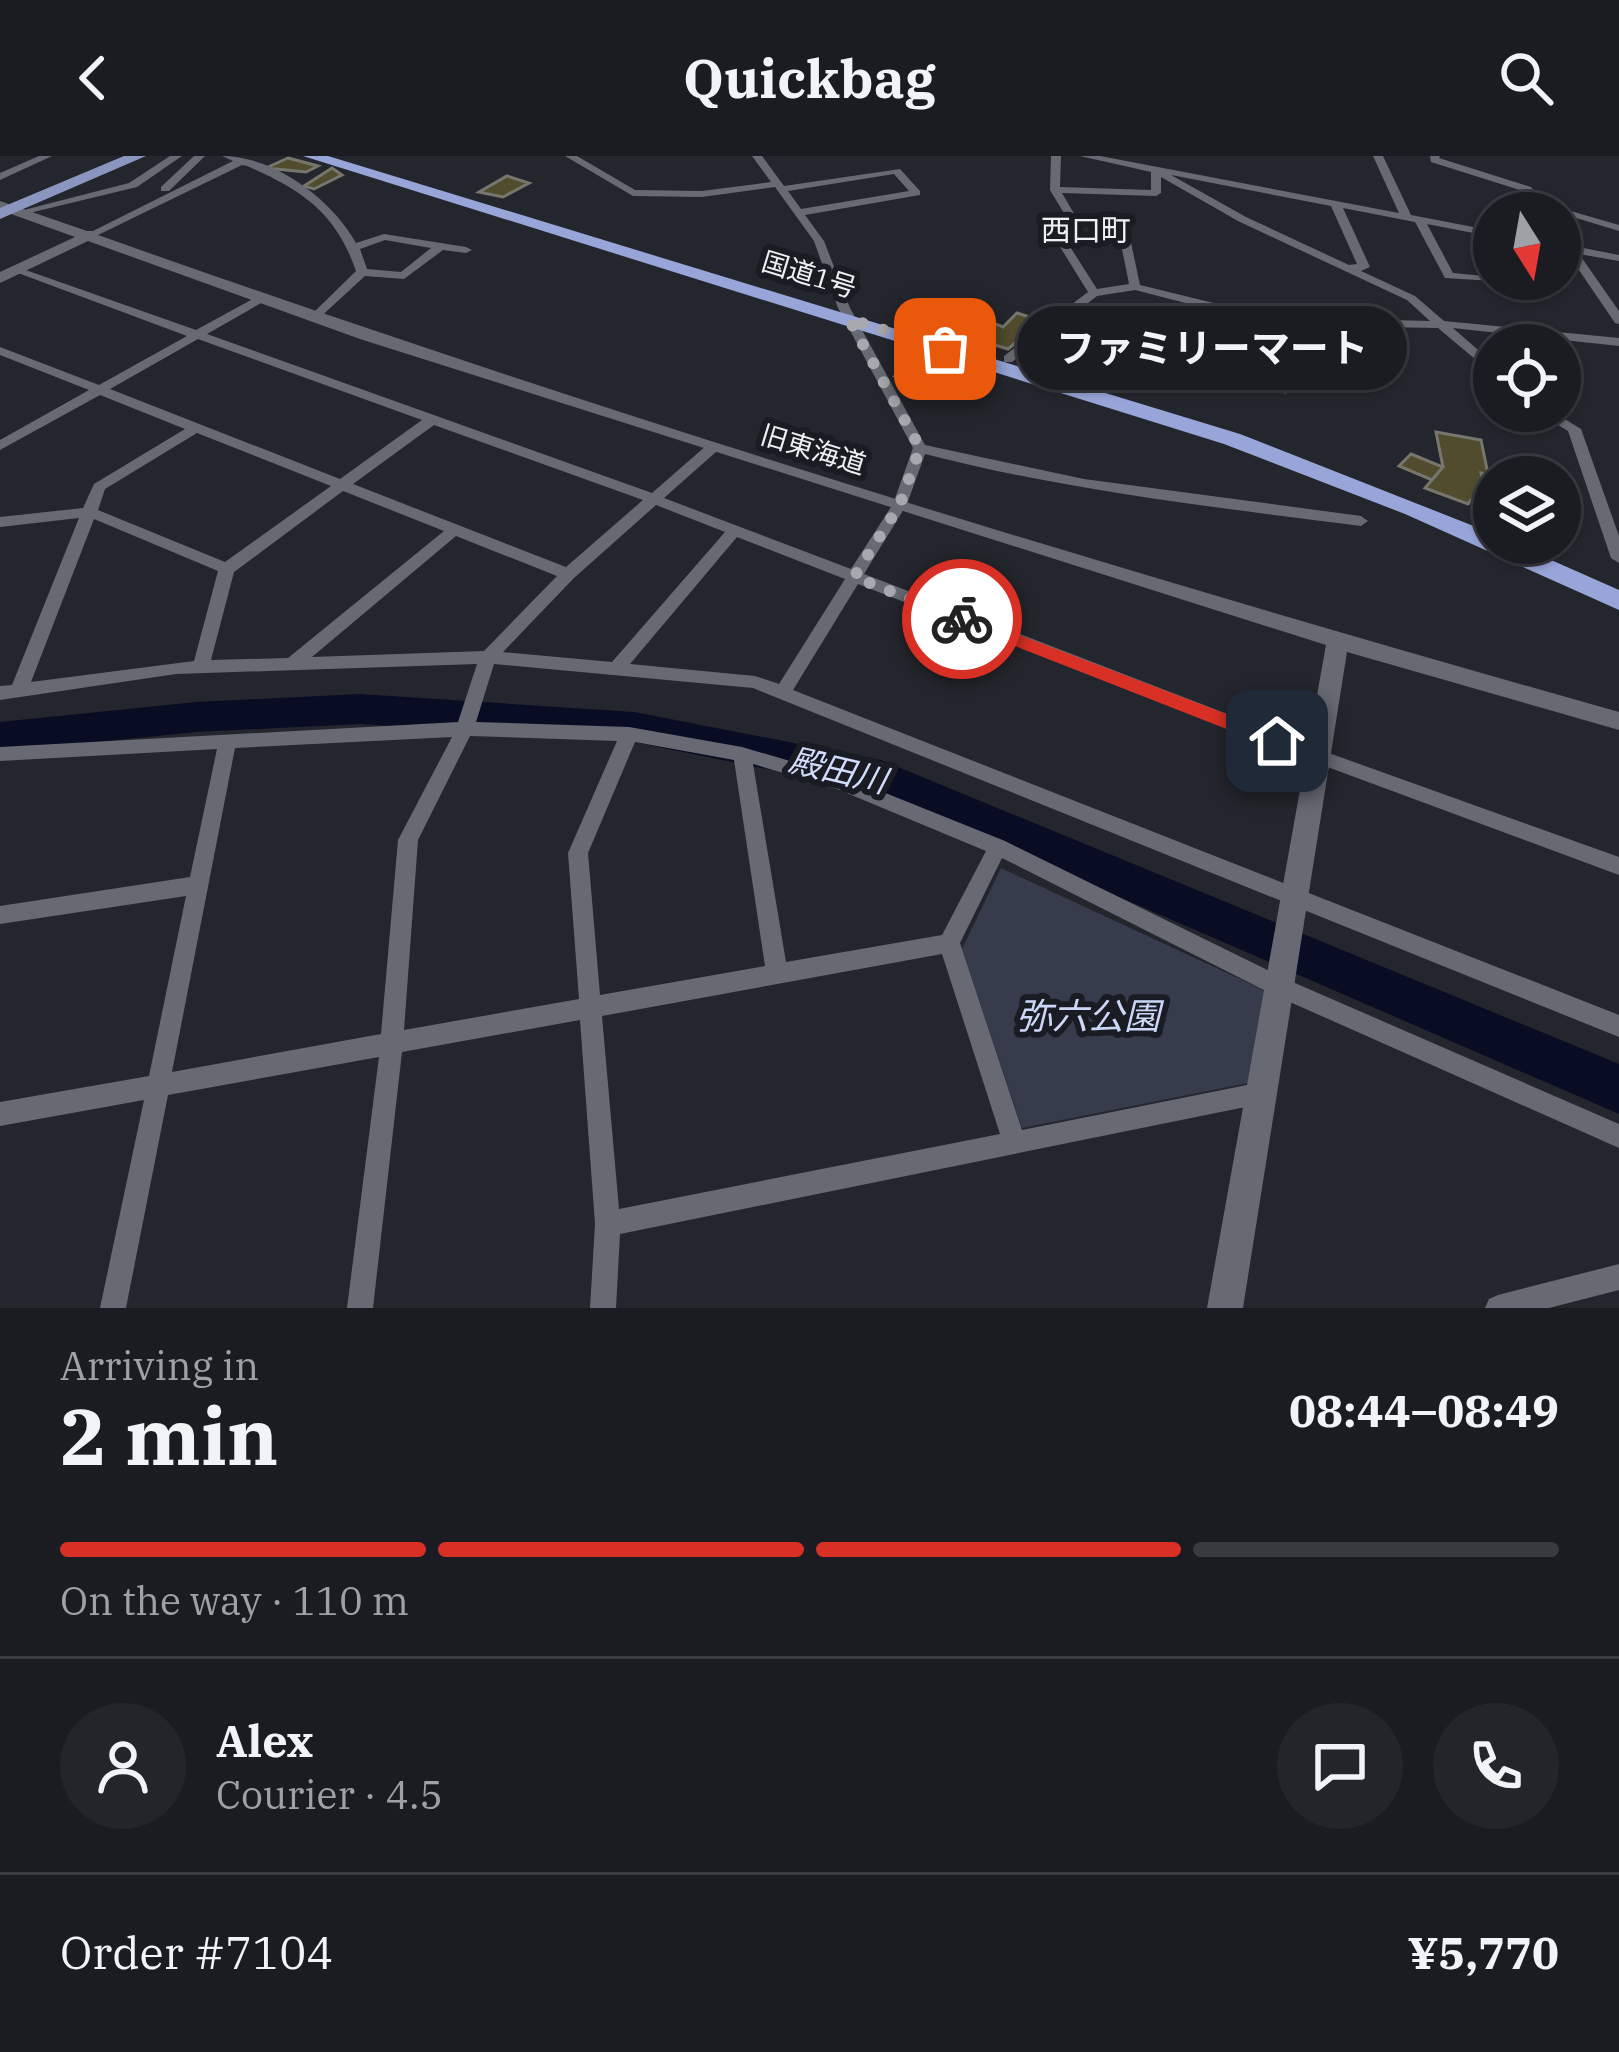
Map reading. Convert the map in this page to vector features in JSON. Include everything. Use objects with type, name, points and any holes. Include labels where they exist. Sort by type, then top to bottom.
[{"type":"highway","name":"国道1号","points":[[310,156],[1239,429],[1473,520]]},
{"type":"highway","name":"国道1号","points":[[340,156],[847,314],[1298,462],[1414,508],[1619,601]]},
{"type":"highway","points":[[1572,564],[1619,586]]},
{"type":"main road","points":[[6,209],[119,156]]},
{"type":"main road","points":[[6,209],[138,156]]},
{"type":"street","points":[[0,177],[46,156]]},
{"type":"street","points":[[6,209],[117,191],[178,156]]},
{"type":"street","points":[[155,202],[200,156]]},
{"type":"street","points":[[227,156],[248,159],[317,196],[356,248],[362,272]]},
{"type":"street","points":[[570,156],[633,193],[702,194],[896,172],[916,194],[799,213]]},
{"type":"street","points":[[757,156],[819,241],[847,314],[920,448],[989,467],[1094,485],[1360,521]]},
{"type":"street","points":[[1056,156],[1055,190],[1073,220]]},
{"type":"street","points":[[1085,156],[1473,230]]},
{"type":"street","points":[[1378,156],[1449,276],[1473,277]]},
{"type":"street","points":[[1435,156],[1433,160],[1529,192]]},
{"type":"street","points":[[8,274],[248,159]]},
{"type":"street","points":[[1055,190],[1156,193],[1156,171]]},
{"type":"street","points":[[1156,171],[1242,219],[1412,298],[1473,352]]},
{"type":"street","points":[[1336,205],[1364,267],[1348,268]]},
{"type":"street","name":"旧東海道","points":[[6,209],[92,234],[316,317],[712,448],[1338,641],[1619,721]]},
{"type":"street","points":[[1581,219],[1619,228]]},
{"type":"street","points":[[1073,220],[1122,221],[1135,287]]},
{"type":"street","points":[[1073,220],[1063,242],[1094,293]]},
{"type":"street","points":[[356,248],[384,237],[466,250]]},
{"type":"street","points":[[316,317],[362,272],[404,276],[439,247]]},
{"type":"street","points":[[1581,251],[1619,258]]},
{"type":"street","points":[[1581,269],[1619,320]]},
{"type":"street","points":[[8,274],[654,499],[1320,757],[1619,866]]},
{"type":"street","points":[[1008,359],[1094,293],[1135,287],[1271,321],[1473,329]]},
{"type":"street","points":[[0,446],[264,297]]},
{"type":"street","points":[[1581,341],[1619,342]]},
{"type":"street","points":[[0,351],[568,574]]},
{"type":"street","points":[[201,667],[227,569],[430,421]]},
{"type":"street","points":[[10,692],[99,487],[194,429]]},
{"type":"street","points":[[1575,432],[1619,558]]},
{"type":"street","points":[[360,1308],[392,1041],[408,840],[466,724],[483,665],[568,574],[712,448]]},
{"type":"street","points":[[784,690],[900,504],[920,448]]},
{"type":"street","points":[[0,540],[4,522],[90,512],[227,569]]},
{"type":"street","points":[[291,665],[454,530]]},
{"type":"street","points":[[616,669],[735,530]]},
{"type":"street","points":[[1225,1308],[1338,641]]},
{"type":"street","points":[[10,692],[201,667],[291,665],[616,669],[755,682],[1294,901],[1619,1026]]},
{"type":"street","points":[[3,760],[466,724],[628,734],[742,754],[841,783],[998,847],[1280,987],[1619,1136]]},
{"type":"street","points":[[603,1308],[608,1224],[578,853],[628,734]]},
{"type":"street","points":[[113,1308],[228,740]]},
{"type":"street","points":[[742,754],[777,974]]},
{"type":"street","points":[[998,847],[949,943],[1014,1142]]},
{"type":"street","points":[[0,915],[198,885]]},
{"type":"street","points":[[0,1114],[157,1082],[949,943]]},
{"type":"street","points":[[608,1224],[1262,1094]]},
{"type":"street","points":[[1498,1308],[1619,1277]]},
{"type":"green space","name":"弥六公園","points":[[1001,868],[1268,992],[1248,1083],[1022,1128],[962,949]]},
{"type":"building","points":[[288,158],[318,166],[306,172],[266,168]]},
{"type":"building","points":[[332,168],[342,175],[314,189],[304,186]]},
{"type":"building","points":[[507,176],[529,183],[503,197],[479,192]]},
{"type":"building","points":[[1017,313],[1042,321],[1008,349],[966,336],[983,319],[1003,327]]},
{"type":"building","points":[[1222,319],[1303,336],[1285,392],[1199,372]]},
{"type":"building","points":[[1048,332],[1113,354],[1087,374],[1094,367],[1044,349],[1051,342],[1041,339]]},
{"type":"building","points":[[1130,342],[1199,357],[1190,380],[1120,364]]},
{"type":"building","points":[[908,363],[944,375],[932,388],[895,376]]},
{"type":"building","points":[[1436,432],[1481,440],[1484,456],[1473,456],[1473,498],[1468,504],[1425,488],[1443,467]]},
{"type":"building","points":[[1411,454],[1443,467],[1432,480],[1399,466]]},
{"type":"waterway","name":"殿田川","points":[[0,737],[196,717],[360,709],[634,727],[881,776],[1619,1089]]},
{"type":"way so far","points":[[945,349],[849,319],[920,448],[900,504],[854,577],[962,619]]},
{"type":"place","name":"ファミリーマート","points":[[945,349]]},
{"type":"district","name":"西口町","points":[[1086,231]]},
{"type":"route","points":[[962,619],[1277,741]]}]
